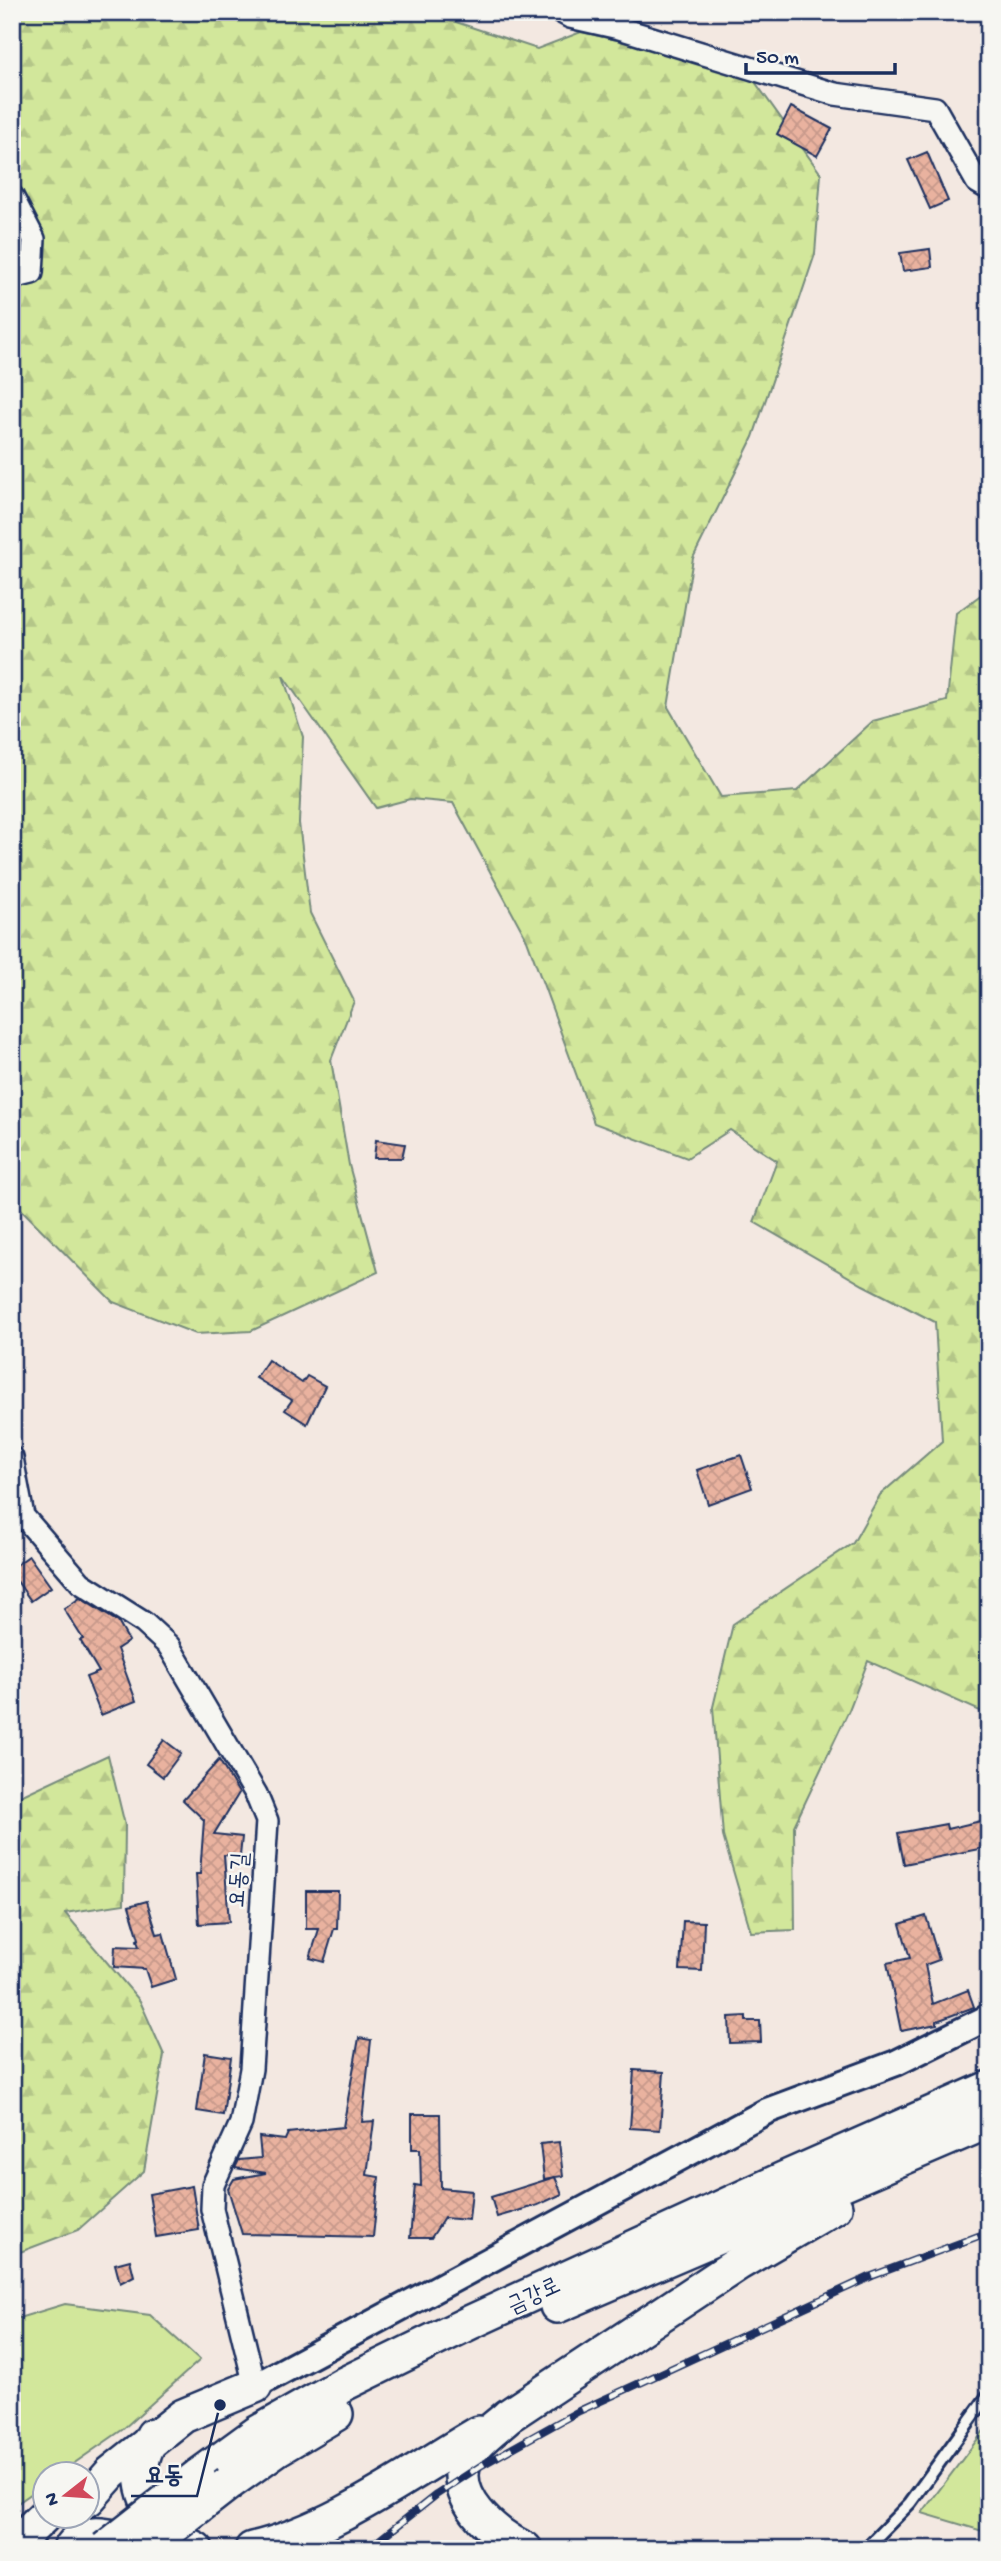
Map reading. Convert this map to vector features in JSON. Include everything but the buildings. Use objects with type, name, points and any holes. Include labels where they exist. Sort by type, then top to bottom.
[{"type":"highway","name":"금강로","points":[[144,2549],[257,2433],[342,2385],[783,2179],[989,2088]]},
{"type":"highway","name":"금강로","points":[[105,2549],[214,2480],[277,2449],[363,2399],[463,2348],[989,2121]]},
{"type":"highway","points":[[252,2549],[283,2542],[339,2516],[508,2416],[739,2263],[959,2135]]},
{"type":"highway","points":[[102,2464],[172,2411],[213,2384],[255,2386]]},
{"type":"highway","points":[[102,2484],[111,2473],[183,2416],[255,2386]]},
{"type":"highway","points":[[172,2411],[155,2430],[143,2458],[142,2488],[147,2503],[176,2539],[196,2549]]},
{"type":"highway","points":[[508,2416],[466,2456],[461,2473],[474,2508],[488,2525],[509,2542],[525,2549]]},
{"type":"highway","points":[[12,2547],[32,2528]]},
{"type":"highway","points":[[68,2549],[69,2530]]},
{"type":"highway","points":[[68,2549],[87,2535],[184,2549]]},
{"type":"street","points":[[561,12],[570,17],[619,28],[835,94],[935,108],[977,182],[989,188]]},
{"type":"street","points":[[12,197],[34,239],[32,273],[12,278]]},
{"type":"street","name":"요동길","points":[[12,1458],[23,1516],[81,1583],[144,1623],[169,1646],[256,1794],[267,1821],[251,2069],[241,2123],[213,2185],[212,2209],[255,2386]]},
{"type":"street","points":[[255,2386],[767,2111],[896,2063],[989,2017]]},
{"type":"lane","points":[[865,2549],[910,2503],[989,2394]]},
{"type":"green space","points":[[12,12],[117,12],[140,20],[157,12],[429,13],[537,49],[581,32],[745,68],[821,174],[815,254],[753,437],[693,558],[668,707],[721,797],[797,791],[873,721],[947,701],[956,613],[989,589],[989,1715],[868,1661],[849,1710],[794,1826],[795,1930],[751,1932],[723,1836],[713,1707],[733,1624],[853,1543],[880,1495],[942,1441],[935,1322],[863,1285],[754,1222],[777,1161],[730,1130],[687,1158],[594,1123],[527,940],[453,803],[410,799],[376,808],[283,676],[303,737],[299,823],[310,913],[354,1001],[331,1060],[349,1165],[378,1272],[251,1331],[196,1334],[113,1302],[12,1200]]},
{"type":"green space","points":[[108,1755],[125,1825],[124,1904],[65,1913],[140,2001],[164,2055],[144,2171],[78,2230],[12,2255],[12,1800]]},
{"type":"green space","points":[[65,2304],[150,2315],[200,2360],[122,2430],[79,2460],[32,2460],[32,2493],[12,2507],[12,2320]]},
{"type":"green space","points":[[989,2424],[989,2533],[922,2513]]},
{"type":"railway","points":[[368,2549],[436,2495],[482,2465],[579,2411],[872,2276],[989,2232]]},
{"type":"place","name":"요동","points":[[220,2405]]}]
